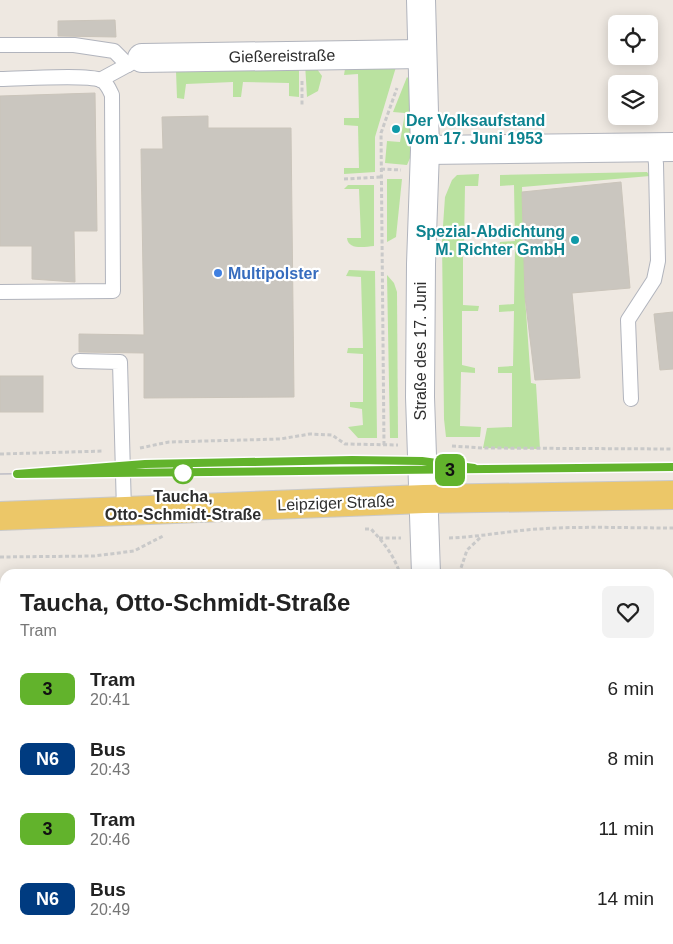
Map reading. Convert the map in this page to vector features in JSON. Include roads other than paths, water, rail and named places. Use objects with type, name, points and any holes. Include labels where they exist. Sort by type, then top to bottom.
[{"type":"main road","name":"Leipziger Straße","points":[[0,516],[424,500],[673,495]]},
{"type":"street","points":[[421,0],[425,150],[663,147]]},
{"type":"street","name":"Gießereistraße","points":[[135,61],[422,54]]},
{"type":"street","name":"Straße des 17. Juni","points":[[425,150],[421,264],[420,388],[426,569]]},
{"type":"lane","points":[[0,45],[74,45],[114,51],[135,61]]},
{"type":"lane","points":[[100,80],[135,61]]},
{"type":"lane","points":[[0,79],[85,78],[100,80],[108,86],[112,95],[113,290],[0,292]]},
{"type":"lane","points":[[631,399],[628,320],[654,280],[658,261],[656,164],[663,147]]},
{"type":"lane","points":[[80,361],[120,362],[124,511]]},
{"type":"tram line","points":[[109,467],[341,460],[385,460],[449,465]]},
{"type":"tram line","name":"3","points":[[474,468],[422,461],[352,460],[145,464],[17,474],[673,467]]},
{"type":"tram line","points":[[0,474],[673,467]]},
{"type":"place","name":"Der Volksaufstand vom 17. Juni 1953","points":[[396,129]]},
{"type":"place","name":"Spezial-Abdichtung M. Richter GmbH","points":[[575,240]]},
{"type":"place","name":"Multipolster","points":[[218,273]]},
{"type":"place","name":"Taucha, Otto-Schmidt-Straße","points":[[183,473]]}]
